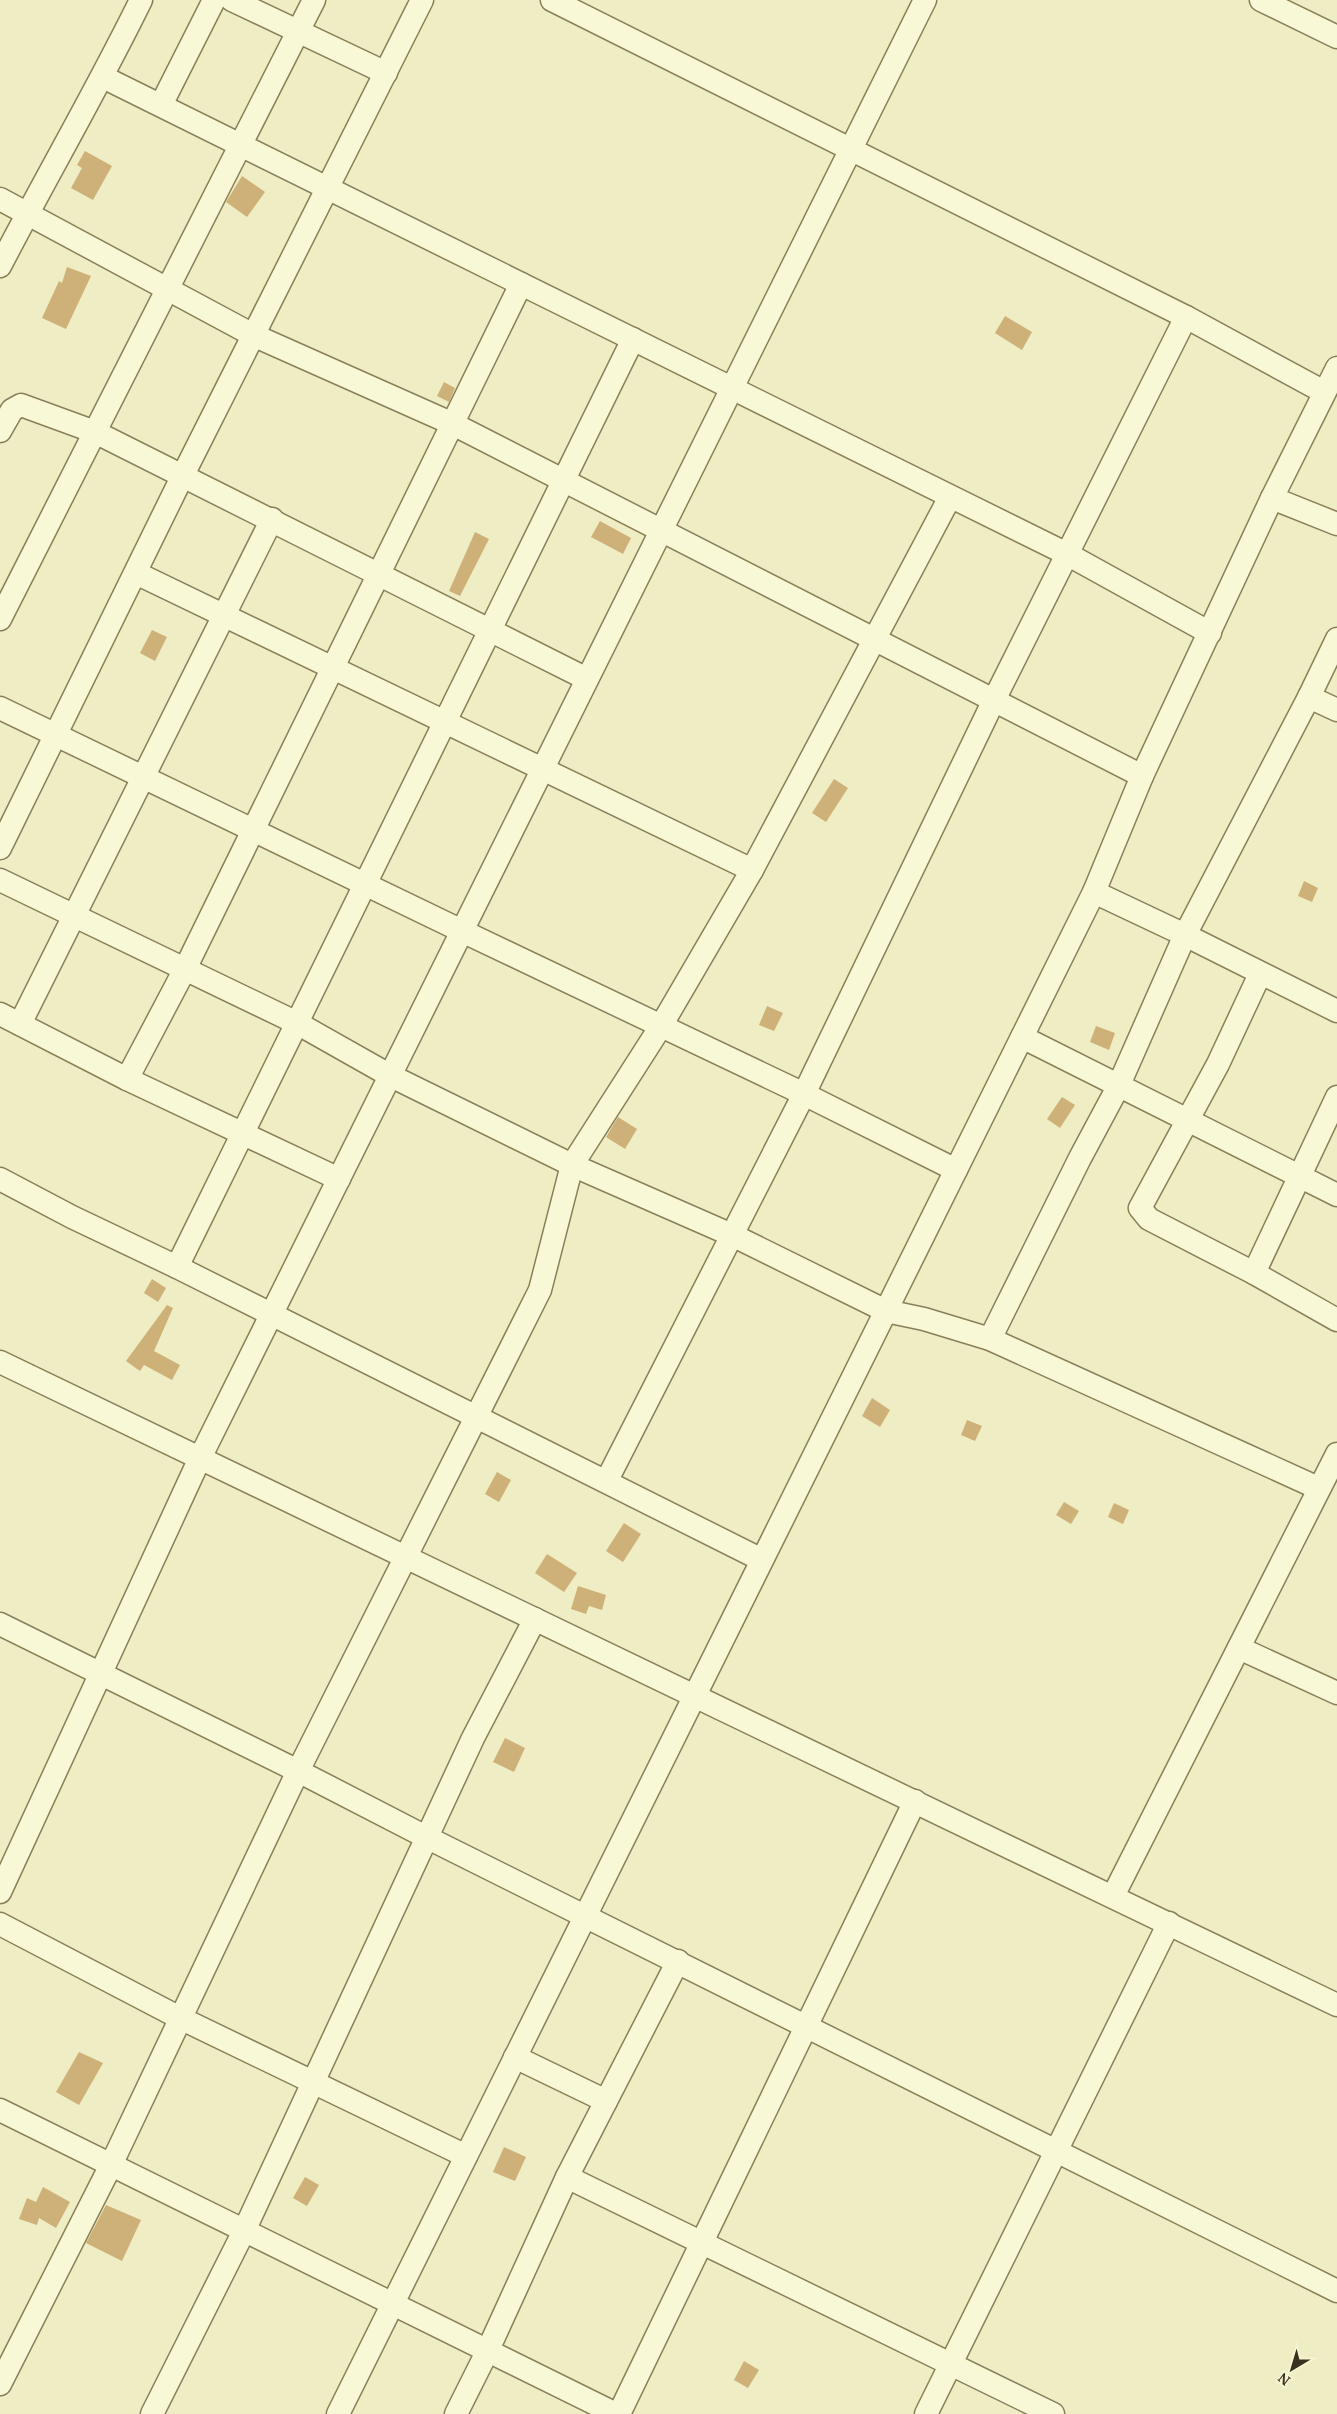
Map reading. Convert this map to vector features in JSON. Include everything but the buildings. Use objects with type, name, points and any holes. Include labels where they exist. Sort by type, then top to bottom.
[{"type":"street","points":[[0,266],[103,77],[141,0]]},
{"type":"street","points":[[161,106],[214,0]]},
{"type":"street","points":[[232,0],[386,73]]},
{"type":"street","points":[[0,619],[314,0]]},
{"type":"street","points":[[0,848],[183,475],[422,0]]},
{"type":"street","points":[[552,0],[1186,317],[1324,392]]},
{"type":"street","points":[[0,1892],[200,1458],[925,0]]},
{"type":"street","points":[[1261,0],[1337,37]]},
{"type":"street","points":[[103,77],[1067,554],[1210,633]]},
{"type":"street","points":[[0,199],[253,335],[453,424],[1142,776]]},
{"type":"street","points":[[127,1079],[185,969],[521,284]]},
{"type":"street","points":[[608,1480],[734,1236],[994,700],[1186,317]]},
{"type":"street","points":[[177,1267],[633,340]]},
{"type":"street","points":[[338,2414],[1094,892],[1142,776],[1272,498],[1337,368]]},
{"type":"street","points":[[0,431],[12,410],[21,405],[95,432],[272,519],[587,679]]},
{"type":"street","points":[[0,2384],[111,2165],[298,1771],[540,1290],[572,1165],[661,1026],[752,870],[950,497]]},
{"type":"street","points":[[1272,498],[1337,524]]},
{"type":"street","points":[[272,519],[74,914],[10,1019],[127,1079],[338,1179]]},
{"type":"street","points":[[136,573],[752,870]]},
{"type":"street","points":[[990,1339],[1080,1158],[1118,1087],[1184,934],[1309,697],[1337,639]]},
{"type":"street","points":[[1309,697],[1337,710]]},
{"type":"street","points":[[0,708],[804,1094],[956,1170]]},
{"type":"street","points":[[0,880],[297,1023],[389,1075],[572,1165],[734,1236],[886,1311],[924,1319],[990,1339],[1318,1488]]},
{"type":"street","points":[[1094,892],[1184,934],[1260,974],[1337,1011]]},
{"type":"street","points":[[1260,974],[1218,1064],[1140,1208],[1149,1219],[1254,1273],[1337,1320]]},
{"type":"street","points":[[1022,1037],[1118,1087],[1337,1195]]},
{"type":"street","points":[[1254,1273],[1337,1097]]},
{"type":"street","points":[[0,1179],[72,1217],[608,1480],[762,1560]]},
{"type":"street","points":[[0,1362],[1337,2005]]},
{"type":"street","points":[[1113,1896],[1318,1488],[1337,1454]]},
{"type":"street","points":[[152,2414],[244,2230],[314,2083],[473,1738],[535,1619]]},
{"type":"street","points":[[0,1624],[1337,2290]]},
{"type":"street","points":[[1239,1648],[1337,1693]]},
{"type":"street","points":[[0,2110],[487,2352],[618,2414],[703,2244],[915,1801]]},
{"type":"street","points":[[0,1924],[180,2018],[466,2156]]},
{"type":"street","points":[[926,2414],[1169,1924]]},
{"type":"street","points":[[456,2414],[487,2352],[567,2177],[678,1961]]},
{"type":"street","points":[[515,2056],[606,2101]]},
{"type":"street","points":[[567,2177],[1053,2414]]}]
